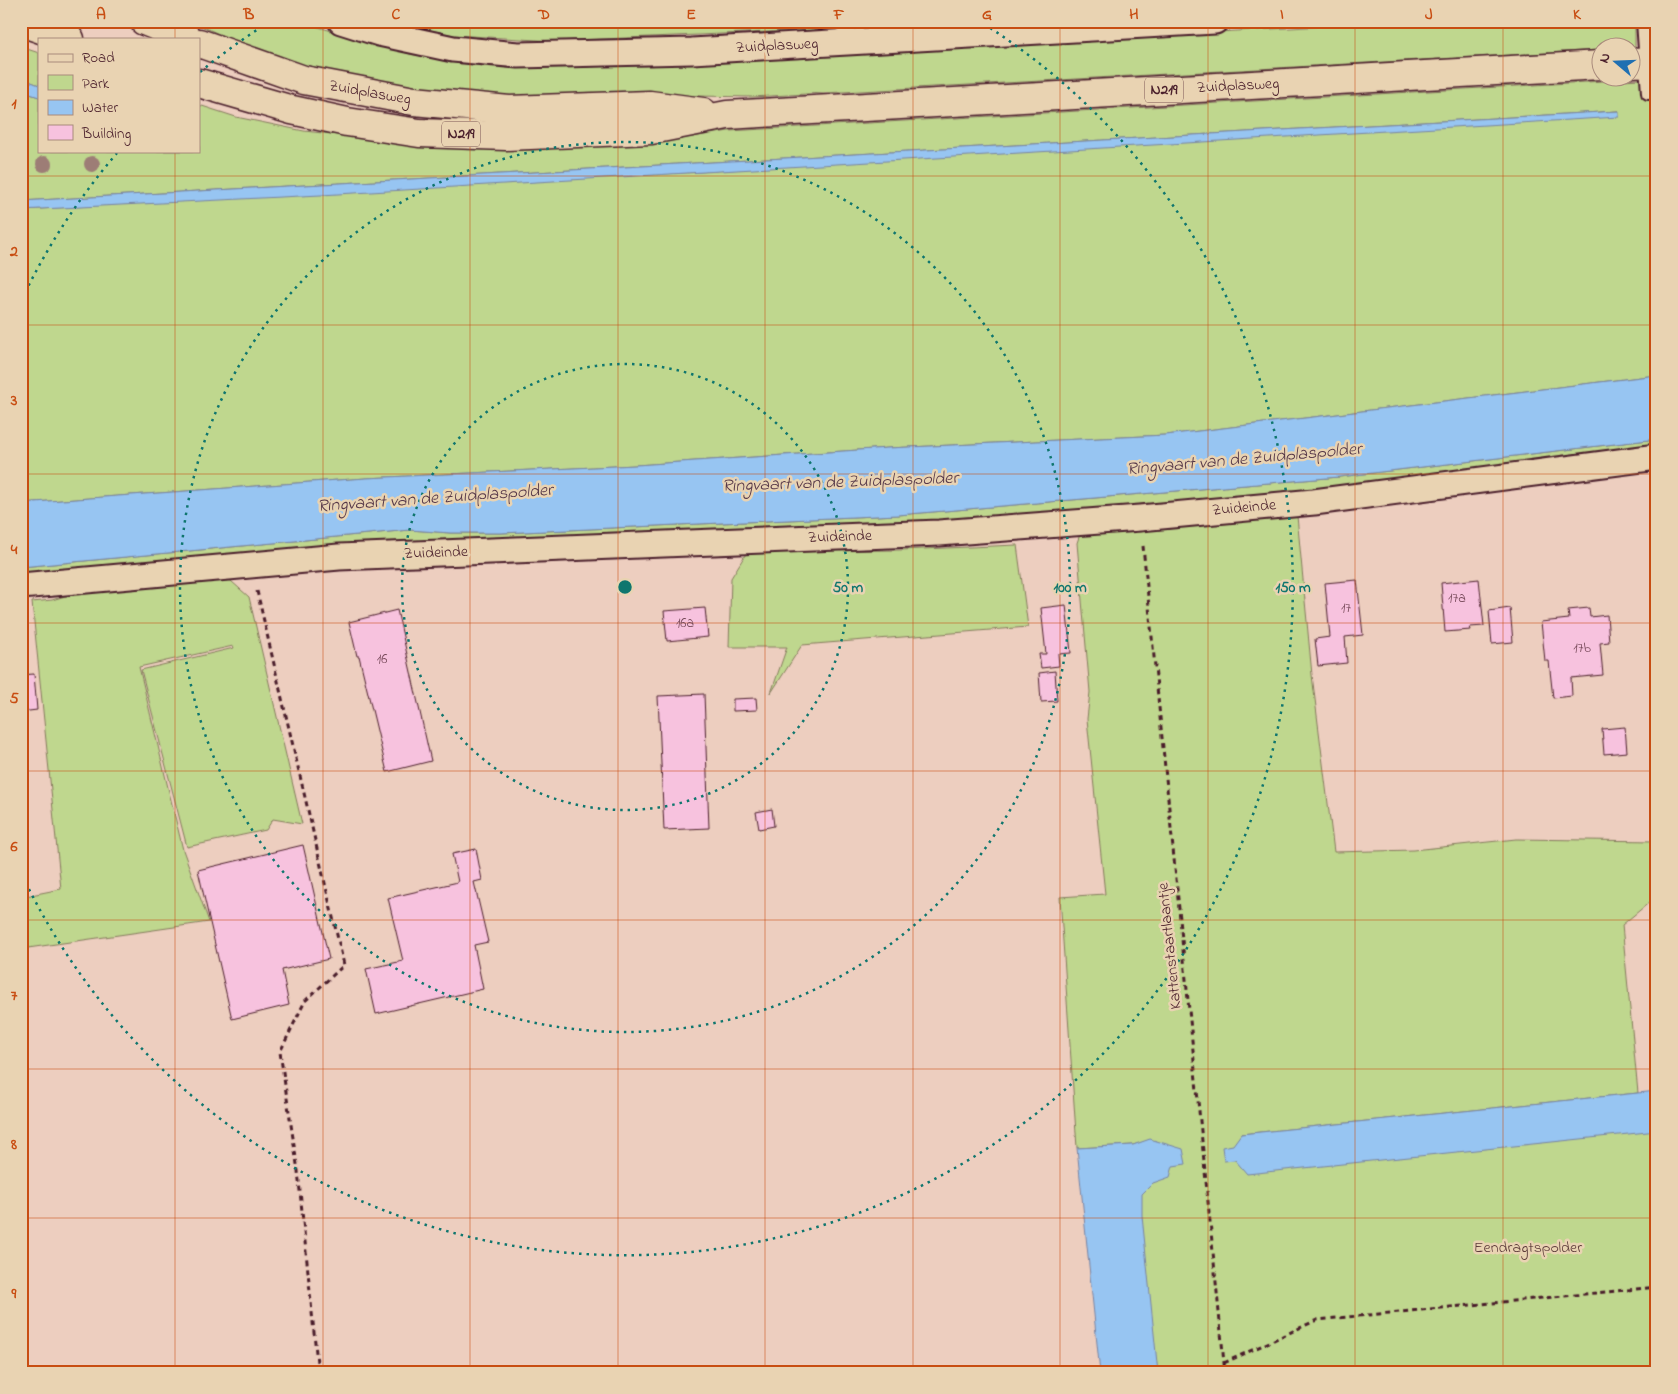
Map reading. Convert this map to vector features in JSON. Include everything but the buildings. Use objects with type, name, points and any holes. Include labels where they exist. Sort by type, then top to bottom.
[{"type":"main road","points":[[144,21],[186,38]]},
{"type":"main road","points":[[21,22],[67,38]]},
{"type":"main road","name":"Zuidplasweg","points":[[200,43],[304,80],[414,101],[509,110],[650,105],[726,115]]},
{"type":"main road","name":"Zuidplasweg","points":[[200,83],[292,110],[347,122],[419,133],[506,136],[651,130],[726,115],[1590,66]]},
{"type":"street","name":"Zuidplasweg","points":[[342,21],[379,33],[453,49],[518,55],[701,50],[1216,21]]},
{"type":"street","name":"Zuideinde","points":[[21,586],[413,553],[939,533],[1140,518],[1314,502],[1657,457]]},
{"type":"lane","points":[[1642,21],[1644,63],[1648,92]]},
{"type":"path","name":"Kattenstaartlaantje","points":[[1140,518],[1225,1373]]},
{"type":"path","points":[[251,566],[344,965],[304,1001],[280,1052],[298,1171],[318,1373]]},
{"type":"path","points":[[1224,1363],[1317,1320],[1657,1287]]},
{"type":"green space","points":[[190,21],[298,21],[410,54],[451,61],[521,68],[589,67],[1416,21],[1632,21],[1635,29],[1635,38],[1590,38],[1590,51],[752,97],[645,95],[515,99],[355,82],[268,56]]},
{"type":"green space","points":[[388,21],[911,21],[912,26],[554,41],[454,35]]},
{"type":"green space","points":[[1652,21],[1657,21],[1657,46],[1651,46]]},
{"type":"green space","points":[[21,47],[38,53],[38,85],[21,78]]},
{"type":"green space","points":[[1657,78],[1657,375],[1166,435],[888,448],[636,465],[366,478],[21,503],[21,210],[699,172],[1619,111],[21,201],[21,91],[38,97],[38,152],[200,152],[200,105],[236,117],[304,131],[424,144],[530,150],[673,140],[729,131],[1590,82],[1590,88],[1640,88],[1640,79]]},
{"type":"green space","points":[[1657,439],[1657,444],[1354,486],[971,519],[375,544],[21,573],[21,567],[410,530],[450,533],[501,533],[898,515],[1339,477]]},
{"type":"green space","name":"Eendragtspolder","points":[[1297,516],[1312,675],[1334,852],[1414,850],[1516,839],[1654,841],[1657,896],[1622,925],[1638,1093],[1241,1134],[1657,1111],[1657,1373],[1136,1373],[1117,1162],[1150,1140],[1133,1145],[1077,1148],[1060,897],[1105,894],[1087,719],[1090,692],[1077,543],[1080,534]]},
{"type":"green space","points":[[1017,545],[1028,627],[802,645],[771,693],[787,647],[729,647],[731,578],[747,552],[900,550]]},
{"type":"green space","points":[[219,580],[231,581],[249,597],[302,824],[273,819],[266,830],[187,847],[141,670],[234,648],[233,646],[139,667],[183,850],[209,922],[21,949],[21,897],[61,889],[32,602],[52,600],[72,594]]},
{"type":"water","points":[[21,78],[38,85],[38,97],[21,91]]},
{"type":"water","points":[[1619,111],[1619,117],[321,195],[21,210],[21,201]]},
{"type":"water","name":"Ringvaart van de Zuidplaspolder","points":[[1657,375],[1657,439],[1339,477],[898,515],[501,533],[450,533],[410,530],[21,567],[21,503],[366,478],[636,465],[888,448],[1166,435]]},
{"type":"water","points":[[1657,1091],[1657,1131],[1247,1174],[1235,1160],[1224,1161],[1222,1147],[1233,1145],[1241,1134]]},
{"type":"water","points":[[1150,1139],[1183,1149],[1186,1164],[1173,1166],[1170,1177],[1153,1183],[1142,1194],[1142,1216],[1158,1373],[1100,1373],[1077,1148],[1133,1145]]}]
